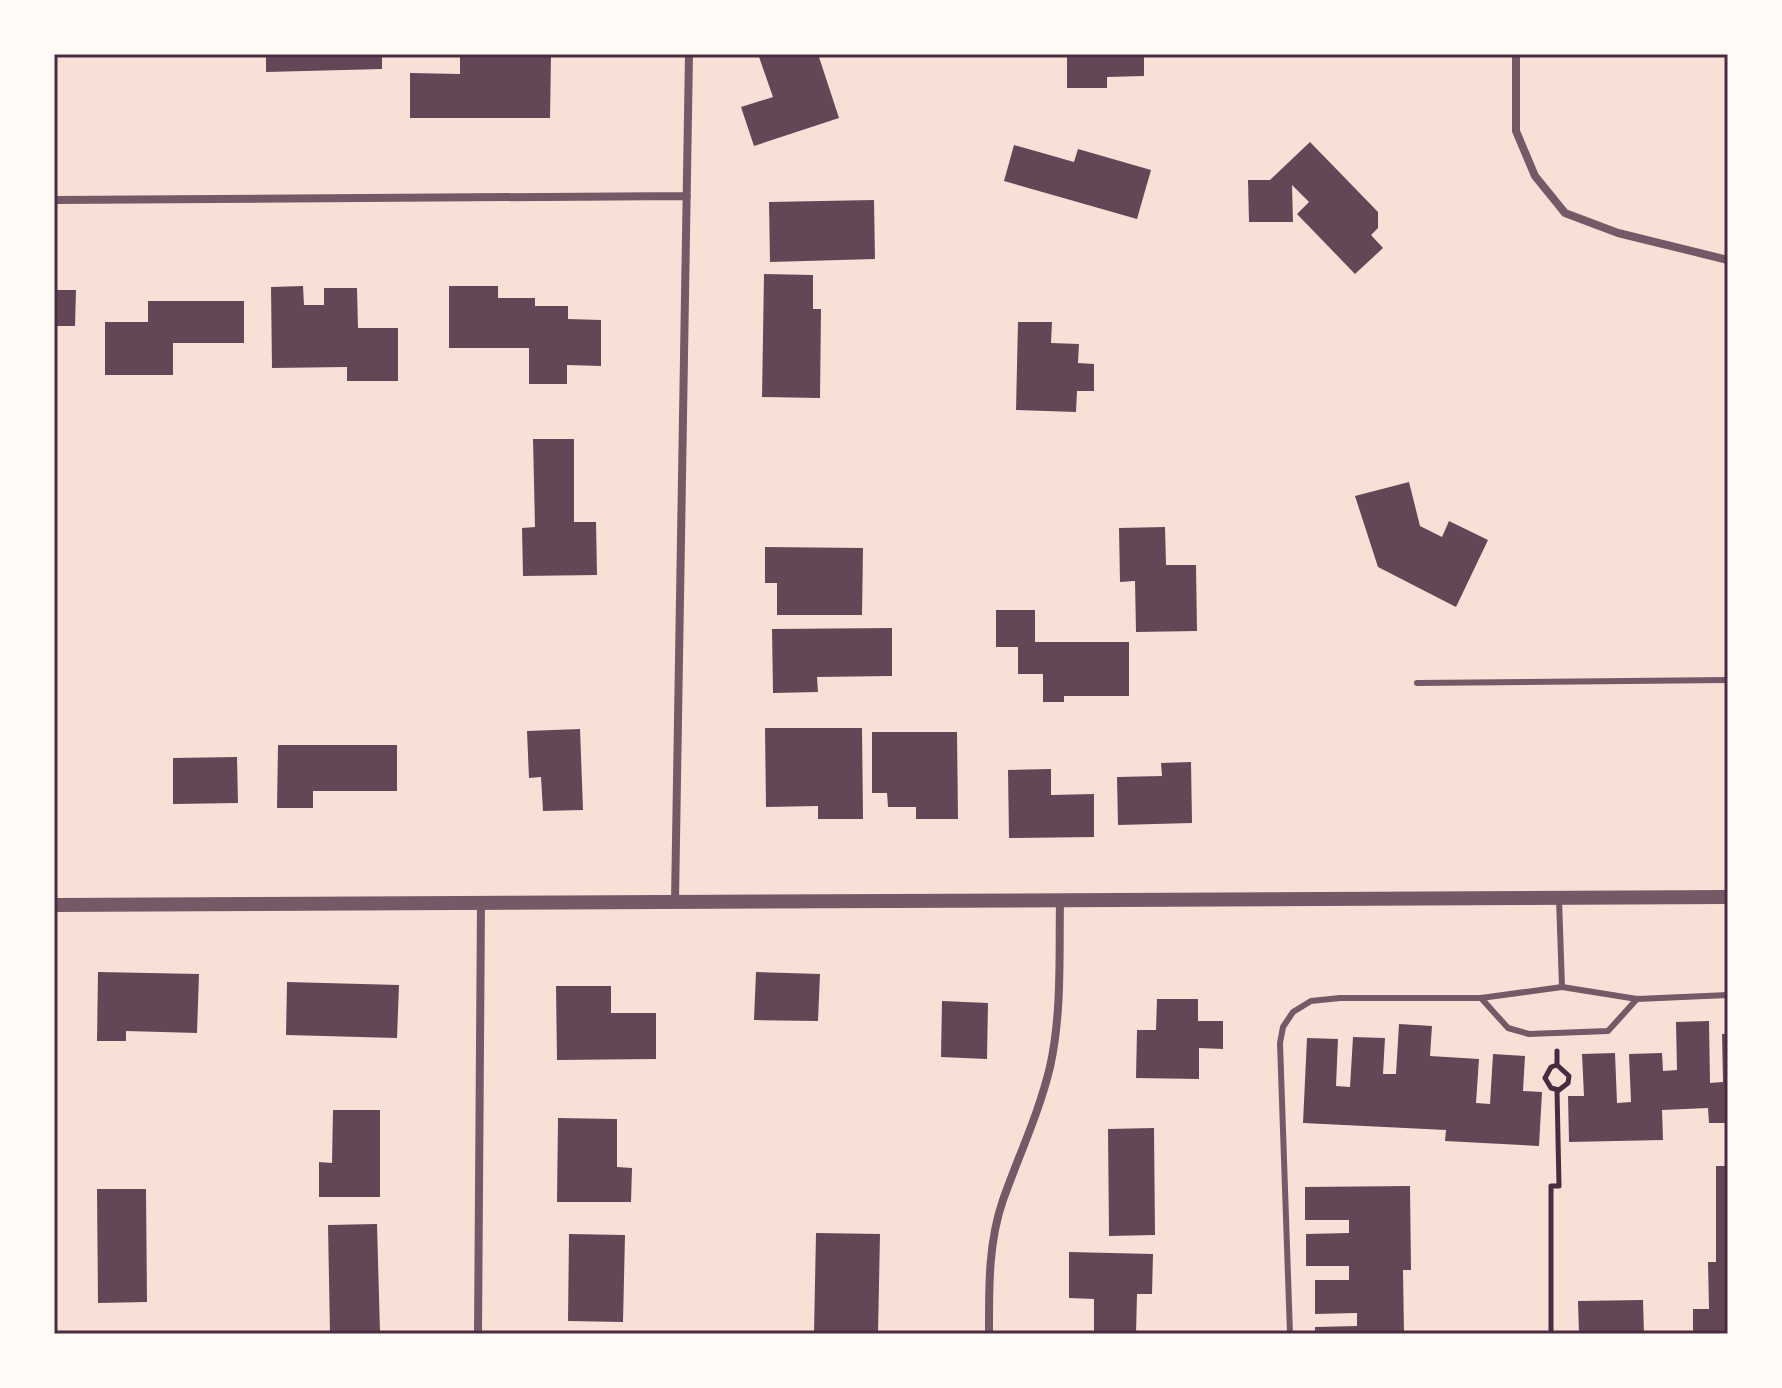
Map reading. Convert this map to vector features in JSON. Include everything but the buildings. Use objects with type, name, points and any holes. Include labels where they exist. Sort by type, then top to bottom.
[{"type":"street","points":[[675,901],[689,54]]},
{"type":"street","points":[[1516,54],[1516,131],[1535,176],[1565,213],[1618,233],[1728,260]]},
{"type":"street","points":[[54,200],[687,196]]},
{"type":"street","points":[[54,905],[481,900],[1728,897]]},
{"type":"street","points":[[478,1334],[481,900]]},
{"type":"street","points":[[989,1334],[993,1244],[1002,1202],[1031,1130],[1051,1064],[1058,1007],[1060,901]]},
{"type":"lane","points":[[1417,683],[1728,680]]},
{"type":"lane","points":[[1559,899],[1562,987]]},
{"type":"lane","points":[[1290,1334],[1280,1043],[1283,1027],[1293,1012],[1311,1001],[1371,997],[1481,998],[1562,987],[1637,999],[1728,995]]},
{"type":"lane","points":[[1481,998],[1508,1028],[1529,1034],[1608,1031],[1637,999]]},
{"type":"path","points":[[1557,1034],[1557,1065],[1569,1076],[1564,1088],[1557,1090],[1551,1088],[1545,1078],[1551,1067],[1557,1065]]},
{"type":"path","points":[[1551,1334],[1551,1186],[1559,1186],[1557,1090]]}]
